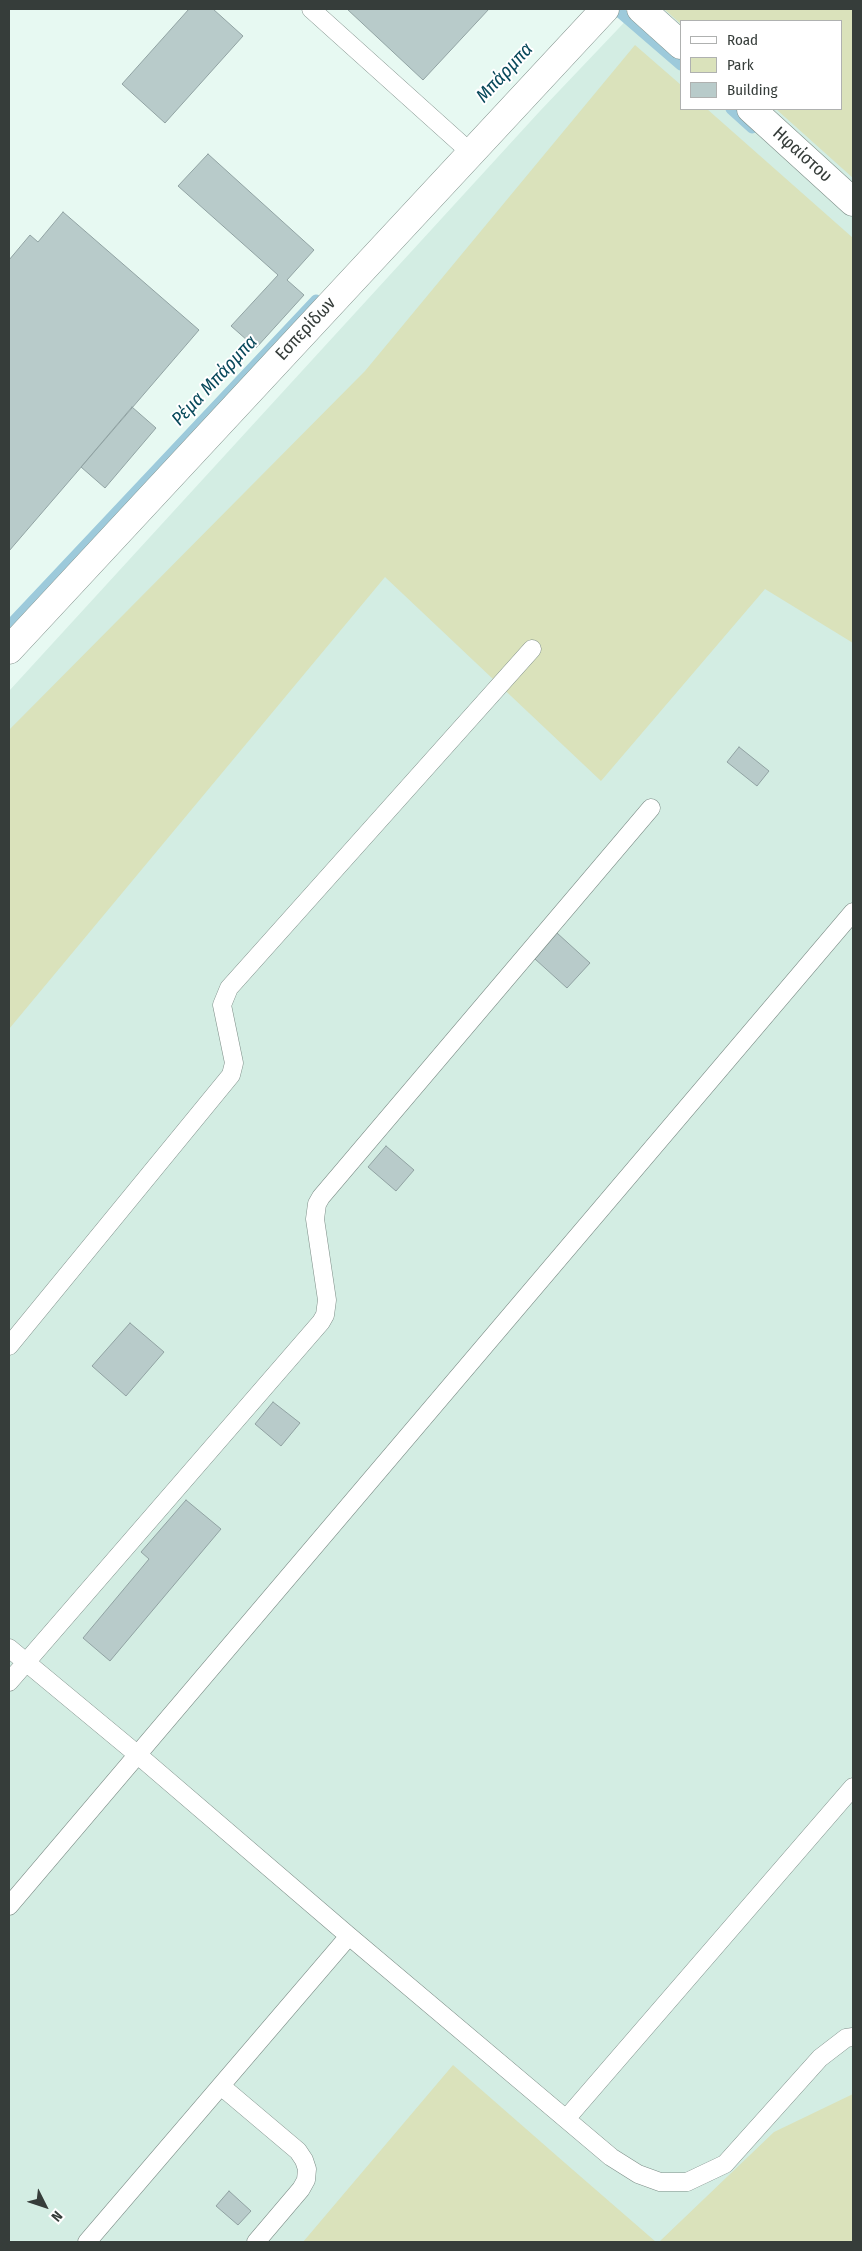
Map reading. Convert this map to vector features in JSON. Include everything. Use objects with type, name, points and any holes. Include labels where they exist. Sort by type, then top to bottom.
[{"type":"street","name":"Εσπερίδων","points":[[9,650],[605,9]]},
{"type":"street","points":[[641,9],[680,44]]},
{"type":"street","name":"Ηφαίστου","points":[[752,110],[853,202]]},
{"type":"lane","points":[[311,9],[470,152]]},
{"type":"lane","points":[[9,1346],[231,1075],[234,1063],[222,1005],[229,988],[532,649]]},
{"type":"lane","points":[[9,1682],[321,1322],[325,1315],[327,1300],[315,1219],[317,1204],[321,1197],[651,808]]},
{"type":"lane","points":[[9,1906],[853,912]]},
{"type":"lane","points":[[9,1648],[138,1754],[349,1936],[611,2157],[638,2174],[660,2182],[687,2182],[725,2164],[820,2058],[846,2038],[853,2036]]},
{"type":"lane","points":[[566,2119],[853,1787]]},
{"type":"lane","points":[[87,2242],[349,1936]]},
{"type":"lane","points":[[221,2086],[298,2151],[304,2160],[307,2170],[306,2180],[301,2189],[256,2242]]},
{"type":"shaded area","points":[[637,9],[853,9],[853,2242],[9,2242],[9,691],[540,111]]},
{"type":"green space","points":[[664,9],[853,9],[853,178],[777,110],[842,110],[842,20],[680,20],[680,23]]},
{"type":"green space","points":[[635,45],[680,84],[680,110],[708,110],[853,238],[853,643],[765,589],[601,781],[385,577],[9,1029],[9,730],[365,371]]},
{"type":"green space","points":[[453,2065],[565,2163],[656,2242],[303,2242]]},
{"type":"green space","points":[[853,2094],[853,2242],[659,2242],[774,2132]]},
{"type":"building","points":[[189,9],[213,9],[243,36],[165,123],[122,84]]},
{"type":"building","points":[[347,9],[489,9],[423,80]]},
{"type":"building","points":[[208,154],[314,250],[287,280],[304,295],[256,348],[231,326],[278,275],[178,186]]},
{"type":"building","points":[[63,212],[199,330],[9,551],[9,260],[30,235],[38,242]]},
{"type":"building","points":[[132,407],[156,428],[105,488],[81,467]]},
{"type":"building","points":[[739,747],[769,771],[757,786],[727,762]]},
{"type":"building","points":[[557,933],[590,963],[567,988],[535,959]]},
{"type":"building","points":[[386,1146],[414,1170],[396,1191],[368,1167]]},
{"type":"building","points":[[130,1323],[164,1352],[126,1396],[92,1366]]},
{"type":"building","points":[[273,1402],[300,1423],[281,1446],[255,1424]]},
{"type":"building","points":[[186,1500],[221,1529],[110,1661],[83,1638],[149,1559],[141,1552]]},
{"type":"building","points":[[229,2191],[251,2211],[238,2225],[216,2206]]},
{"type":"waterway","name":"Ρέμα Μπάρμπα","points":[[616,9],[680,64]]},
{"type":"waterway","name":"Ρέμα Μπάρμπα","points":[[732,110],[752,128]]},
{"type":"waterway","name":"Ρέμα Μπάρμπα","points":[[9,626],[316,300]]},
{"type":"water label","name":"Μπάρμπα","points":[[505,73]]}]
